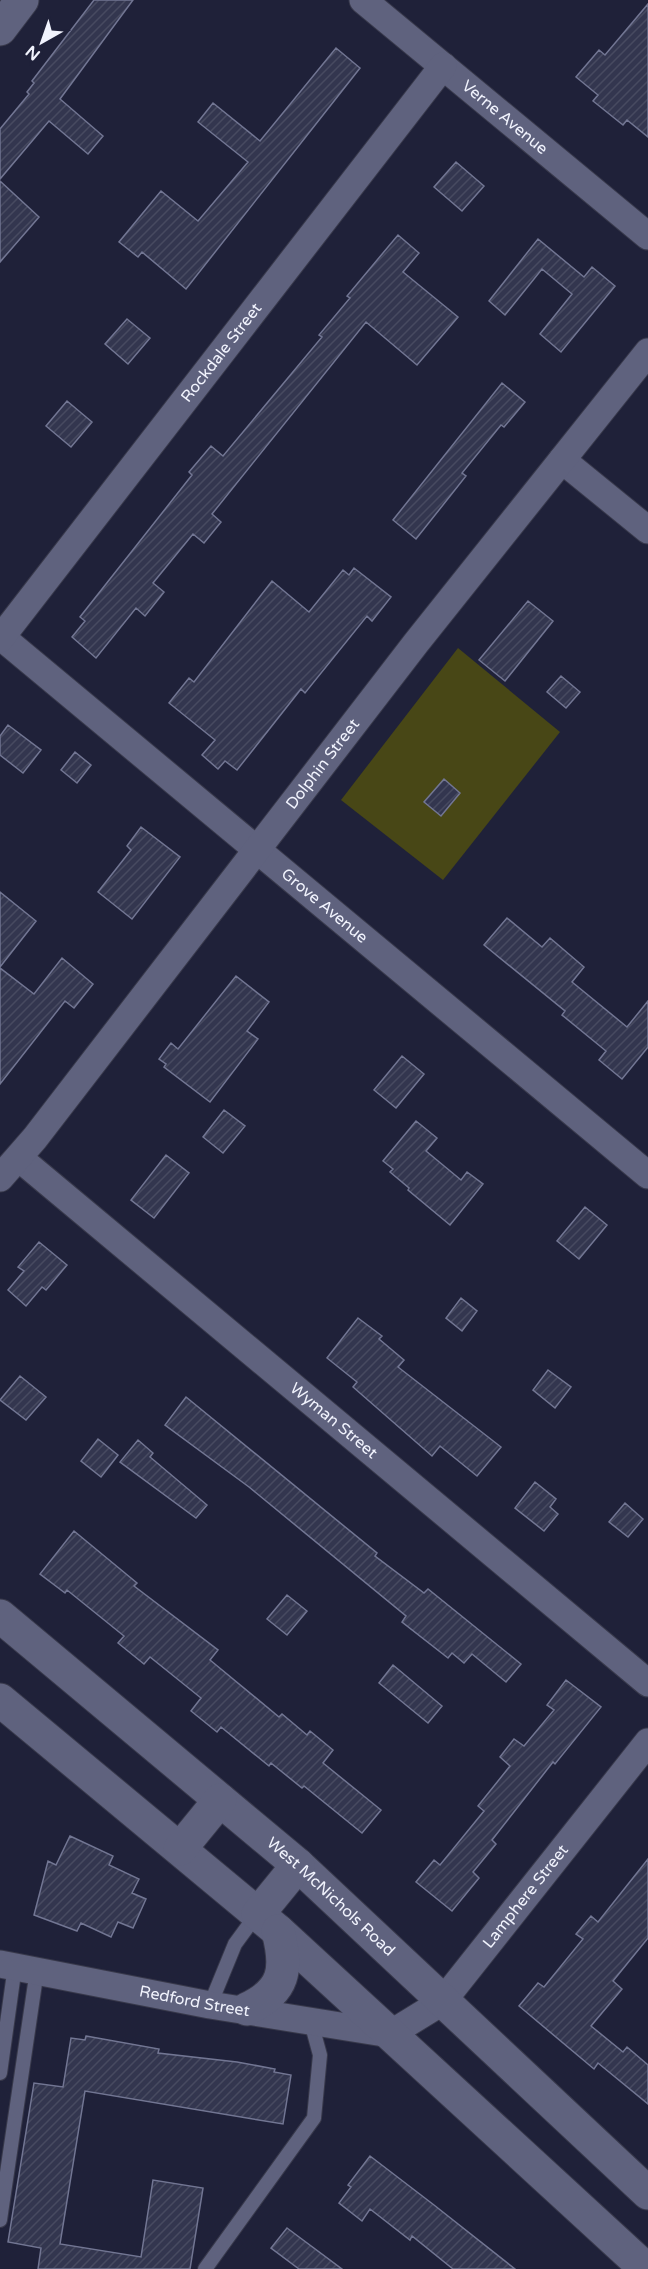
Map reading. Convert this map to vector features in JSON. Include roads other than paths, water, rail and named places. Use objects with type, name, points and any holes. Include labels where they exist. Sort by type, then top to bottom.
[{"type":"main road","points":[[0,29],[22,0]]},
{"type":"main road","name":"West McNichols Road","points":[[0,1616],[298,1865],[648,2193]]},
{"type":"main road","points":[[0,1700],[268,1922],[646,2269]]},
{"type":"main road","points":[[180,1849],[220,1800]]},
{"type":"main road","points":[[268,1922],[298,1865]]},
{"type":"main road","points":[[247,2010],[270,1994],[284,1972],[283,1948],[268,1922]]},
{"type":"street","name":"Verne Avenue","points":[[363,0],[648,236]]},
{"type":"street","name":"Rockdale Street","points":[[0,638],[443,66]]},
{"type":"street","name":"Dolphin Street","points":[[0,1179],[19,1158],[416,643],[648,352]]},
{"type":"street","points":[[562,460],[648,530]]},
{"type":"street","name":"Grove Avenue","points":[[0,638],[648,1175]]},
{"type":"street","name":"Wyman Street","points":[[19,1158],[648,1683]]},
{"type":"street","name":"Lamphere Street","points":[[390,2034],[442,2002],[648,1742]]},
{"type":"street","name":"Redford Street","points":[[18,1967],[210,2005],[390,2034]]},
{"type":"lane","points":[[210,2005],[235,1944],[268,1922]]},
{"type":"lane","points":[[0,2073],[18,1967]]},
{"type":"lane","points":[[0,2220],[18,1967]]},
{"type":"lane","points":[[205,2269],[314,2118],[320,2055],[311,2022]]}]
